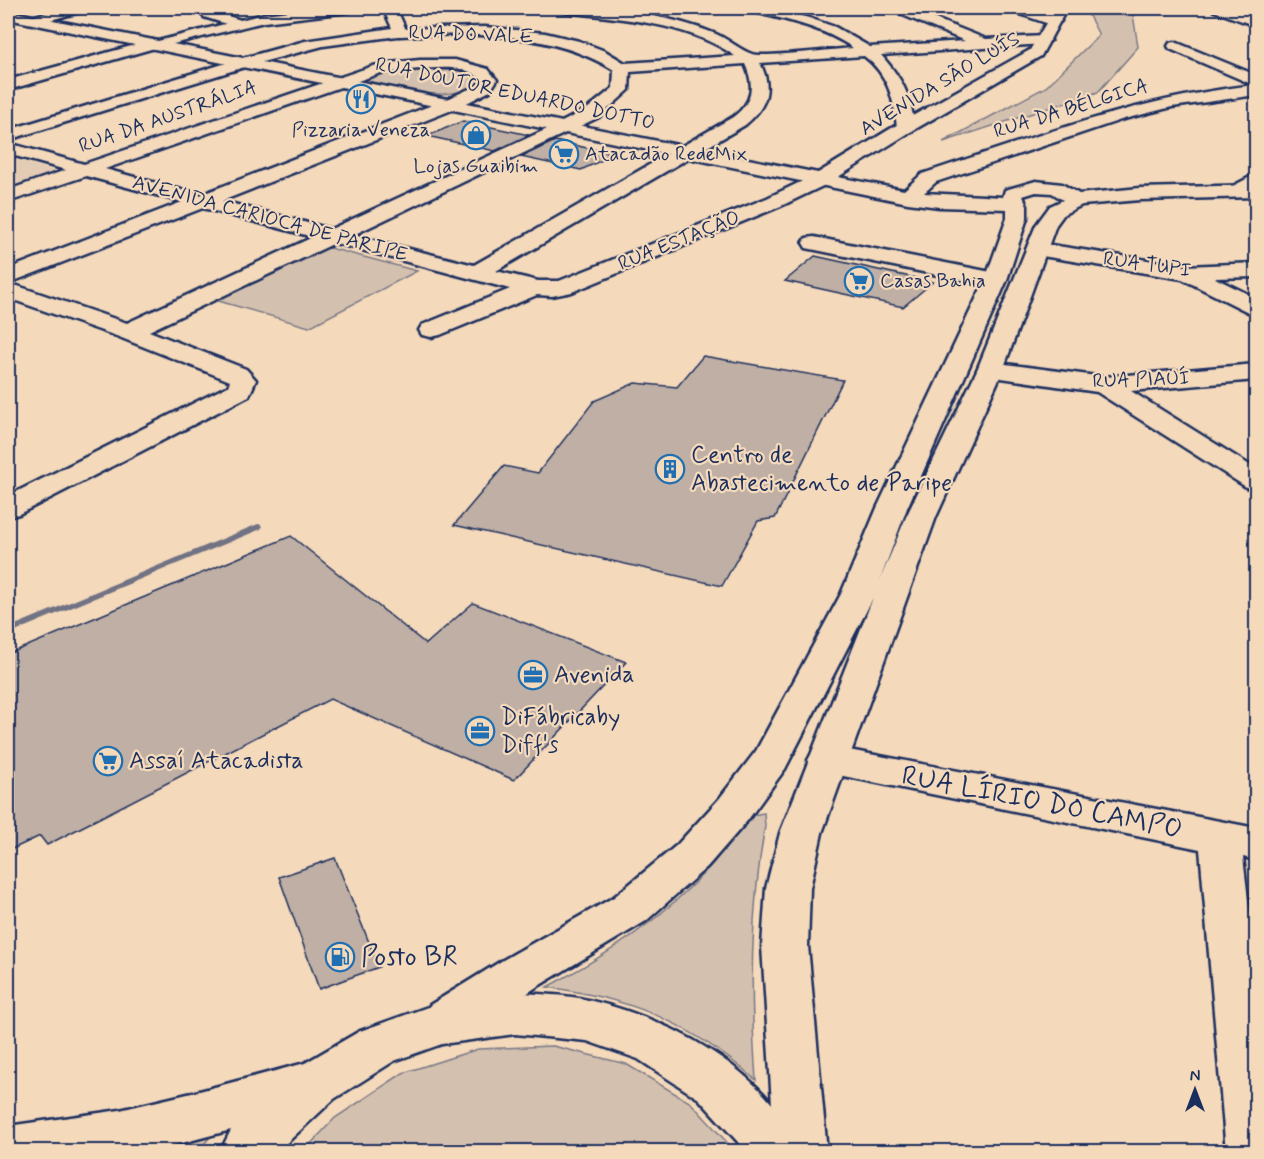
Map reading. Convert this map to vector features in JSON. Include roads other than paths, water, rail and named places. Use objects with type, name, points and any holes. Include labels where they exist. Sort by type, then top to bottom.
[{"type":"street","points":[[36,20],[78,8]]},
{"type":"street","points":[[218,8],[208,14],[239,24]]},
{"type":"street","points":[[8,85],[153,44],[239,24],[292,14],[348,8]]},
{"type":"street","points":[[390,8],[400,32]]},
{"type":"street","points":[[478,272],[688,152],[737,122],[756,104],[761,86],[749,59],[726,45],[688,29],[613,10],[564,8]]},
{"type":"street","points":[[754,8],[801,20],[839,34],[871,52],[892,76],[905,108],[906,127]]},
{"type":"street","points":[[898,8],[1022,62]]},
{"type":"street","points":[[1016,8],[1054,21]]},
{"type":"street","name":"AVENIDA SÃO LUÍS","points":[[822,179],[906,127],[1036,53],[1061,8]]},
{"type":"street","points":[[1219,8],[1257,22]]},
{"type":"street","points":[[506,50],[613,10]]},
{"type":"street","name":"RUA DOUTOR EDUARDO DOTTO","points":[[8,15],[908,197],[939,201],[1015,204]]},
{"type":"street","name":"RUA DO VALE","points":[[8,135],[290,47],[323,40],[400,32],[459,30],[539,37],[591,51],[622,68]]},
{"type":"street","points":[[128,332],[593,113],[621,90],[622,68],[871,52],[991,49],[1044,40]]},
{"type":"street","points":[[1175,46],[1257,81]]},
{"type":"street","points":[[462,66],[484,58]]},
{"type":"street","name":"RUA DA AUSTRÁLIA","points":[[8,196],[364,72],[397,66],[462,66]]},
{"type":"street","points":[[8,277],[451,104],[484,87],[489,80],[487,75],[481,71],[462,66]]},
{"type":"street","name":"RUA DA BÉLGICA","points":[[908,197],[929,178],[1118,115],[1172,102],[1257,90]]},
{"type":"street","points":[[905,108],[929,114]]},
{"type":"street","name":"AVENIDA CARIOCA DE PARIPE","points":[[8,148],[198,202],[478,272],[533,288]]},
{"type":"street","name":"RUA ESTAÇÃO","points":[[533,288],[564,287],[774,202],[822,179]]},
{"type":"street","points":[[442,1023],[519,974],[630,909],[692,856],[733,810],[771,759],[858,594],[892,508],[996,280],[1017,218],[1018,210],[1012,195],[1021,188],[1041,187],[1068,195],[1247,191],[1257,180]]},
{"type":"street","points":[[801,1152],[785,946],[788,888],[801,833],[921,517],[990,370],[1046,225],[1068,195]]},
{"type":"street","points":[[814,243],[996,280]]},
{"type":"street","name":"RUA TUPI","points":[[1038,249],[1186,273],[1257,270]]},
{"type":"street","points":[[1186,273],[1257,307]]},
{"type":"street","points":[[430,330],[533,288]]},
{"type":"street","points":[[8,291],[128,332],[237,374],[243,380],[240,390],[8,507]]},
{"type":"street","name":"RUA PIAUÍ","points":[[990,370],[1104,385],[1257,372]]},
{"type":"street","points":[[1104,385],[1257,481]]},
{"type":"street","name":"RUA LÍRIO DO CAMPO","points":[[828,760],[1238,841]]},
{"type":"street","points":[[1238,841],[1252,1152]]},
{"type":"street","points":[[246,1152],[258,1135],[316,1083],[377,1046],[442,1023],[514,1013],[587,1020],[655,1043],[717,1083],[769,1138],[776,1152]]},
{"type":"street","points":[[8,1151],[130,1131],[316,1083]]},
{"type":"waterway","points":[[8,631],[258,527]]},
{"type":"place","name":"Pizzaria Veneza","points":[[361,99]]},
{"type":"place","name":"Lojas Guaibim","points":[[476,135]]},
{"type":"place","name":"Atacadão RedeMix","points":[[564,154]]},
{"type":"place","name":"Casas Bahia","points":[[859,281]]},
{"type":"place","name":"Centro de Abastecimento de Paripe","points":[[670,469]]},
{"type":"place","name":"Avenida","points":[[533,675]]},
{"type":"place","name":"DiFábricaby Diff's","points":[[480,731]]},
{"type":"place","name":"Assaí Atacadista","points":[[108,761]]},
{"type":"place","name":"Posto BR","points":[[340,957]]}]
